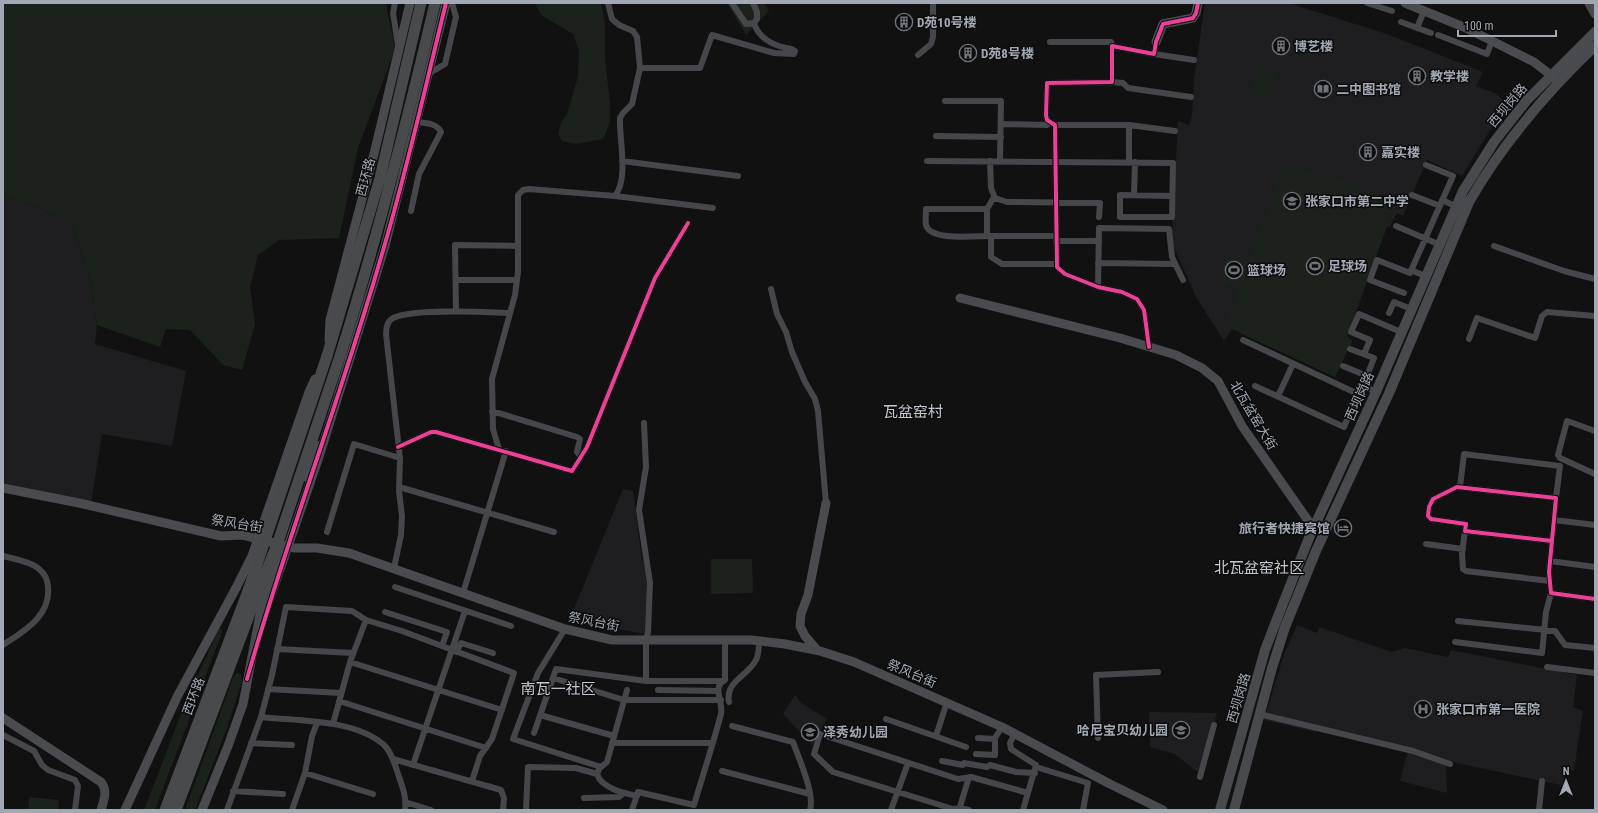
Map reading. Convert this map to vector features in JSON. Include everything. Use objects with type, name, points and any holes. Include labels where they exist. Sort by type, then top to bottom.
[{"type":"highway","name":"西环路","points":[[165,810],[259,597],[327,356],[380,178],[421,3]]},
{"type":"highway","name":"西环路","points":[[176,810],[259,597],[345,357],[351,323],[401,147],[434,3]]},
{"type":"main road","points":[[125,810],[177,697],[252,556],[308,392],[327,356],[330,320],[374,154],[410,3]]},
{"type":"main road","points":[[345,357],[384,246],[446,3]]},
{"type":"main road","points":[[1156,42],[1163,24],[1193,18],[1196,13],[1198,3]]},
{"type":"main road","points":[[1405,3],[1466,28],[1534,62],[1560,82]]},
{"type":"main road","points":[[1589,3],[1595,14]]},
{"type":"main road","name":"西坝岗路","points":[[1234,810],[1259,714],[1285,627],[1325,533],[1390,391],[1458,226],[1483,177],[1522,125],[1591,50],[1595,32]]},
{"type":"main road","name":"西坝岗路","points":[[1220,810],[1265,650],[1314,529],[1376,392],[1438,244],[1462,191],[1494,142],[1527,100],[1552,75],[1591,50]]},
{"type":"main road","points":[[1448,222],[1458,226]]},
{"type":"main road","points":[[351,323],[384,246]]},
{"type":"main road","name":"北瓦盆窑大街","points":[[960,298],[1176,355],[1202,368],[1218,381],[1242,426],[1314,529]]},
{"type":"main road","name":"祭风台街","points":[[3,488],[79,503],[221,536],[242,535],[294,548],[317,548],[349,553],[565,629],[612,640],[759,641],[817,650],[854,662],[1002,727],[1163,810]]},
{"type":"main road","points":[[817,650],[805,636],[800,626],[801,614],[808,595],[826,502]]},
{"type":"main road","points":[[1314,529],[1325,533]]},
{"type":"main road","points":[[202,810],[243,704],[259,597]]},
{"type":"main road","points":[[3,718],[101,782],[104,786],[105,796],[101,810]]},
{"type":"street","points":[[395,3],[393,13],[399,50]]},
{"type":"street","points":[[428,74],[445,64],[456,17],[452,3]]},
{"type":"street","points":[[608,3],[612,19],[619,25],[633,31],[637,37],[640,68],[632,104],[622,113],[620,118],[622,160],[621,184],[615,196]]},
{"type":"street","points":[[732,3],[746,24],[754,23]]},
{"type":"street","points":[[640,68],[700,68],[712,35],[774,53],[794,54],[795,51],[792,49],[775,44],[762,36],[756,30],[754,23],[757,19],[757,12],[753,3]]},
{"type":"street","points":[[918,55],[931,44],[933,37],[933,3]]},
{"type":"street","points":[[1367,3],[1392,11]]},
{"type":"street","points":[[1417,28],[1424,11]]},
{"type":"street","points":[[1401,22],[1487,54],[1492,41]]},
{"type":"street","points":[[1050,42],[1111,42],[1112,82]]},
{"type":"street","points":[[1154,54],[1156,42]]},
{"type":"street","points":[[1112,46],[1194,60]]},
{"type":"street","points":[[1148,347],[1145,315],[1142,304],[1131,295],[1098,287],[1065,274],[1060,271],[1056,264],[1056,162],[1052,123],[1046,116],[1047,83],[1123,83],[1128,88],[1191,97]]},
{"type":"street","points":[[944,101],[1001,101],[1000,161]]},
{"type":"street","points":[[411,211],[419,174],[441,132],[440,128],[435,125],[416,122]]},
{"type":"street","points":[[1001,124],[1046,125],[1052,123],[1129,125],[1175,131]]},
{"type":"street","points":[[1129,125],[1134,195]]},
{"type":"street","points":[[936,136],[1001,137]]},
{"type":"street","points":[[622,160],[738,176]]},
{"type":"street","points":[[927,161],[1173,162],[1172,217],[1120,217],[1120,195],[1172,196]]},
{"type":"street","points":[[990,161],[990,188],[994,197],[1007,202],[1100,203],[1099,217]]},
{"type":"street","points":[[1404,293],[1370,280],[1377,260],[1410,273],[1453,176],[1426,165]]},
{"type":"street","points":[[499,449],[492,429],[493,373],[510,312],[517,280],[518,195],[523,190],[528,189],[615,196],[713,208]]},
{"type":"street","points":[[1412,195],[1456,206]]},
{"type":"street","points":[[994,197],[987,209],[991,257],[1002,264],[1056,264]]},
{"type":"street","points":[[987,209],[926,209],[926,225],[928,229],[938,235],[1056,238],[1099,241]]},
{"type":"street","points":[[398,447],[427,434],[436,432],[572,471],[587,447],[655,278],[688,223]]},
{"type":"street","points":[[1396,226],[1438,244]]},
{"type":"street","points":[[1098,287],[1099,228],[1169,229],[1171,250],[1175,264],[1183,280]]},
{"type":"street","points":[[456,311],[455,245],[518,246]]},
{"type":"street","points":[[1494,246],[1564,271],[1595,279]]},
{"type":"street","points":[[1098,263],[1175,264]]},
{"type":"street","points":[[1411,270],[1425,276]]},
{"type":"street","points":[[456,280],[517,280]]},
{"type":"street","points":[[771,289],[777,314],[786,332],[792,352],[805,382],[815,399],[818,411],[826,502]]},
{"type":"street","points":[[1389,313],[1394,302],[1411,309]]},
{"type":"street","points":[[394,568],[402,527],[399,487],[400,458],[386,328],[393,318],[410,314],[456,311],[510,312]]},
{"type":"street","points":[[1469,339],[1477,318],[1535,338],[1542,316],[1547,312],[1595,316]]},
{"type":"street","points":[[1364,354],[1370,340],[1351,332],[1359,314],[1401,332]]},
{"type":"street","points":[[1243,340],[1358,394]]},
{"type":"street","points":[[1344,427],[1374,358],[1350,349]]},
{"type":"street","points":[[1278,396],[1293,364]]},
{"type":"street","points":[[1343,366],[1367,376]]},
{"type":"street","points":[[1255,386],[1357,433]]},
{"type":"street","points":[[1363,386],[1376,392]]},
{"type":"street","points":[[492,411],[580,439],[576,452],[581,457]]},
{"type":"street","points":[[1595,431],[1567,421],[1558,455],[1564,460],[1595,474]]},
{"type":"street","points":[[644,423],[646,467],[639,510],[650,583],[648,632],[646,640],[646,680]]},
{"type":"street","points":[[327,532],[354,444],[400,458]]},
{"type":"street","points":[[464,593],[506,451]]},
{"type":"street","points":[[1455,642],[1542,652],[1544,629],[1551,594],[1550,561],[1560,466],[1464,454],[1460,487]]},
{"type":"street","points":[[399,487],[554,532]]},
{"type":"street","points":[[1550,581],[1466,571],[1463,569],[1463,549],[1466,524],[1431,519],[1428,516],[1429,507],[1433,499],[1453,487],[1556,498]]},
{"type":"street","points":[[1554,520],[1595,525]]},
{"type":"street","points":[[1465,531],[1552,541]]},
{"type":"street","points":[[1426,544],[1463,549]]},
{"type":"street","points":[[3,556],[38,568],[46,576],[49,594],[47,604],[40,616],[27,630],[3,645]]},
{"type":"street","points":[[1550,561],[1595,567]]},
{"type":"street","points":[[395,587],[511,626]]},
{"type":"street","points":[[1551,594],[1595,599]]},
{"type":"street","points":[[226,810],[261,717],[286,607],[352,611],[366,620],[514,673],[492,739],[480,756],[472,781]]},
{"type":"street","points":[[413,764],[426,729],[437,690],[454,651],[465,610]]},
{"type":"street","points":[[385,612],[447,632],[442,646]]},
{"type":"street","points":[[333,724],[350,662],[366,620]]},
{"type":"street","points":[[1458,621],[1555,631],[1565,645],[1595,648]]},
{"type":"street","points":[[565,629],[538,673],[513,739],[600,767]]},
{"type":"street","points":[[632,810],[638,792],[694,805],[722,709],[718,691],[722,681],[725,680],[725,640]]},
{"type":"street","points":[[729,702],[728,691],[732,685],[753,666],[757,658],[759,641]]},
{"type":"street","points":[[454,651],[461,643],[493,653]]},
{"type":"street","points":[[277,649],[353,653]]},
{"type":"street","points":[[350,662],[502,710]]},
{"type":"street","points":[[1547,667],[1595,673]]},
{"type":"street","points":[[534,733],[556,669],[646,680],[722,681]]},
{"type":"street","points":[[1098,738],[1096,675],[1158,672]]},
{"type":"street","points":[[553,678],[624,700],[721,700]]},
{"type":"street","points":[[268,689],[341,693]]},
{"type":"street","points":[[627,690],[607,762],[600,767],[597,774],[599,779],[614,789],[637,796]]},
{"type":"street","points":[[658,690],[718,691]]},
{"type":"street","points":[[339,701],[486,748]]},
{"type":"street","points":[[936,736],[947,702]]},
{"type":"street","points":[[1259,714],[1413,751],[1450,764]]},
{"type":"street","points":[[540,715],[614,736]]},
{"type":"street","points":[[261,717],[343,725],[384,744],[393,759],[402,785],[405,810]]},
{"type":"street","points":[[886,719],[966,747]]},
{"type":"street","points":[[294,810],[305,773],[312,736],[317,723]]},
{"type":"street","points":[[732,726],[793,742],[810,794],[812,805],[810,810]]},
{"type":"street","points":[[1200,777],[1214,726]]},
{"type":"street","points":[[976,754],[995,755],[995,739],[1002,727]]},
{"type":"street","points":[[3,734],[34,751],[42,765],[48,770],[75,780],[78,786],[75,810]]},
{"type":"street","points":[[969,810],[953,809],[833,772],[814,754],[820,734],[958,779],[969,777],[1028,793]]},
{"type":"street","points":[[1015,734],[1010,743],[1011,749],[1035,763],[1035,770],[1023,810]]},
{"type":"street","points":[[978,738],[995,739]]},
{"type":"street","points":[[251,743],[292,745]]},
{"type":"street","points":[[612,743],[713,743]]},
{"type":"street","points":[[393,759],[501,790],[504,798],[503,810]]},
{"type":"street","points":[[942,761],[963,765],[964,763],[987,767],[990,765],[1016,772],[1035,770],[1088,783],[1083,810]]},
{"type":"street","points":[[891,810],[908,763]]},
{"type":"street","points":[[526,810],[528,767],[576,768],[597,774]]},
{"type":"street","points":[[722,771],[810,794]]},
{"type":"street","points":[[305,773],[373,794]]},
{"type":"street","points":[[960,809],[969,777]]},
{"type":"street","points":[[1538,810],[1542,781]]},
{"type":"street","points":[[233,791],[283,794]]},
{"type":"street","points":[[584,798],[619,797],[624,793]]},
{"type":"street","points":[[405,802],[431,810]]},
{"type":"shaded area","points":[[3,3],[382,3],[386,5],[395,49],[358,148],[339,238],[279,240],[258,255],[250,287],[255,324],[242,370],[223,365],[190,330],[166,329],[160,347],[97,325],[91,281],[71,220],[3,194]]},
{"type":"shaded area","points":[[535,3],[601,3],[605,23],[605,59],[610,103],[610,123],[603,139],[576,144],[562,141],[558,134],[561,123],[567,114],[578,77],[579,51],[573,34],[541,15]]},
{"type":"shaded area","points":[[727,3],[764,3],[769,11],[746,35]]},
{"type":"shaded area","name":"张家口市第二中学","points":[[1205,3],[1289,3],[1387,34],[1483,72],[1476,86],[1495,93],[1507,103],[1462,176],[1427,160],[1403,216],[1397,213],[1390,227],[1387,226],[1347,337],[1352,341],[1335,377],[1232,329],[1224,341],[1196,297],[1174,247],[1172,233],[1178,121],[1189,125],[1192,116],[1194,79]]},
{"type":"shaded area","points":[[1259,66],[1278,72],[1269,99],[1250,93]]},
{"type":"shaded area","points":[[1293,166],[1321,175],[1322,172],[1389,198],[1387,205],[1393,210],[1347,336],[1352,341],[1335,377],[1232,329],[1226,321],[1238,288],[1219,281],[1230,251],[1249,258],[1282,170],[1291,173]]},
{"type":"shaded area","points":[[3,194],[71,220],[91,281],[97,325],[95,344],[186,371],[172,446],[102,434],[91,503],[3,483]]},
{"type":"shaded area","points":[[623,489],[633,491],[642,559],[648,579],[646,634],[569,621]]},
{"type":"shaded area","points":[[711,559],[752,559],[753,593],[711,594]]},
{"type":"shaded area","name":"张家口市第一医院","points":[[1297,625],[1317,633],[1319,627],[1392,652],[1405,648],[1448,657],[1451,650],[1577,675],[1573,707],[1583,711],[1574,770],[1567,771],[1565,786],[1447,761],[1447,793],[1400,781],[1408,750],[1319,729],[1316,732],[1264,720],[1283,657]]},
{"type":"shaded area","points":[[222,627],[221,635],[155,810],[144,810],[186,701],[218,631]]},
{"type":"shaded area","points":[[237,673],[241,674],[242,681],[227,728],[195,810],[185,810],[233,678]]},
{"type":"shaded area","name":"泽秀幼儿园","points":[[795,695],[801,703],[827,719],[812,745],[783,714]]},
{"type":"shaded area","name":"哈尼宝贝幼儿园","points":[[1149,712],[1217,713],[1200,773],[1175,754],[1150,747]]},
{"type":"shaded area","points":[[29,797],[59,800],[58,810],[28,810]]},
{"type":"cycle path","points":[[247,679],[280,571],[351,355],[393,217],[446,3]]},
{"type":"cycle path","points":[[1149,347],[1144,310],[1137,299],[1122,292],[1098,287],[1065,274],[1057,267],[1055,125],[1047,120],[1046,115],[1047,83],[1112,82],[1112,46],[1154,54],[1156,42],[1163,24],[1193,18],[1196,13],[1198,3]]},
{"type":"cycle path","points":[[398,447],[431,432],[436,432],[572,471],[587,447],[655,278],[688,223]]},
{"type":"cycle path","points":[[1552,541],[1465,531],[1466,524],[1431,519],[1428,516],[1429,507],[1433,499],[1457,487],[1556,498],[1549,572],[1551,593],[1595,599]]},
{"type":"place","name":"D苑10号楼","points":[[904,22]]},
{"type":"place","name":"博艺楼","points":[[1281,46]]},
{"type":"place","name":"D苑8号楼","points":[[968,53]]},
{"type":"place","name":"教学楼","points":[[1417,76]]},
{"type":"place","name":"二中图书馆","points":[[1323,89]]},
{"type":"place","name":"嘉实楼","points":[[1368,152]]},
{"type":"place","name":"张家口市第二中学","points":[[1292,201]]},
{"type":"place","name":"足球场","points":[[1315,266]]},
{"type":"place","name":"篮球场","points":[[1234,270]]},
{"type":"place","name":"旅行者快捷宾馆","points":[[1343,528]]},
{"type":"place","name":"张家口市第一医院","points":[[1423,709]]},
{"type":"place","name":"哈尼宝贝幼儿园","points":[[1181,730]]},
{"type":"place","name":"泽秀幼儿园","points":[[810,732]]},
{"type":"district","name":"瓦盆窑村","points":[[913,412]]},
{"type":"district","name":"北瓦盆窑社区","points":[[1259,568]]},
{"type":"district","name":"南瓦一社区","points":[[558,689]]}]
